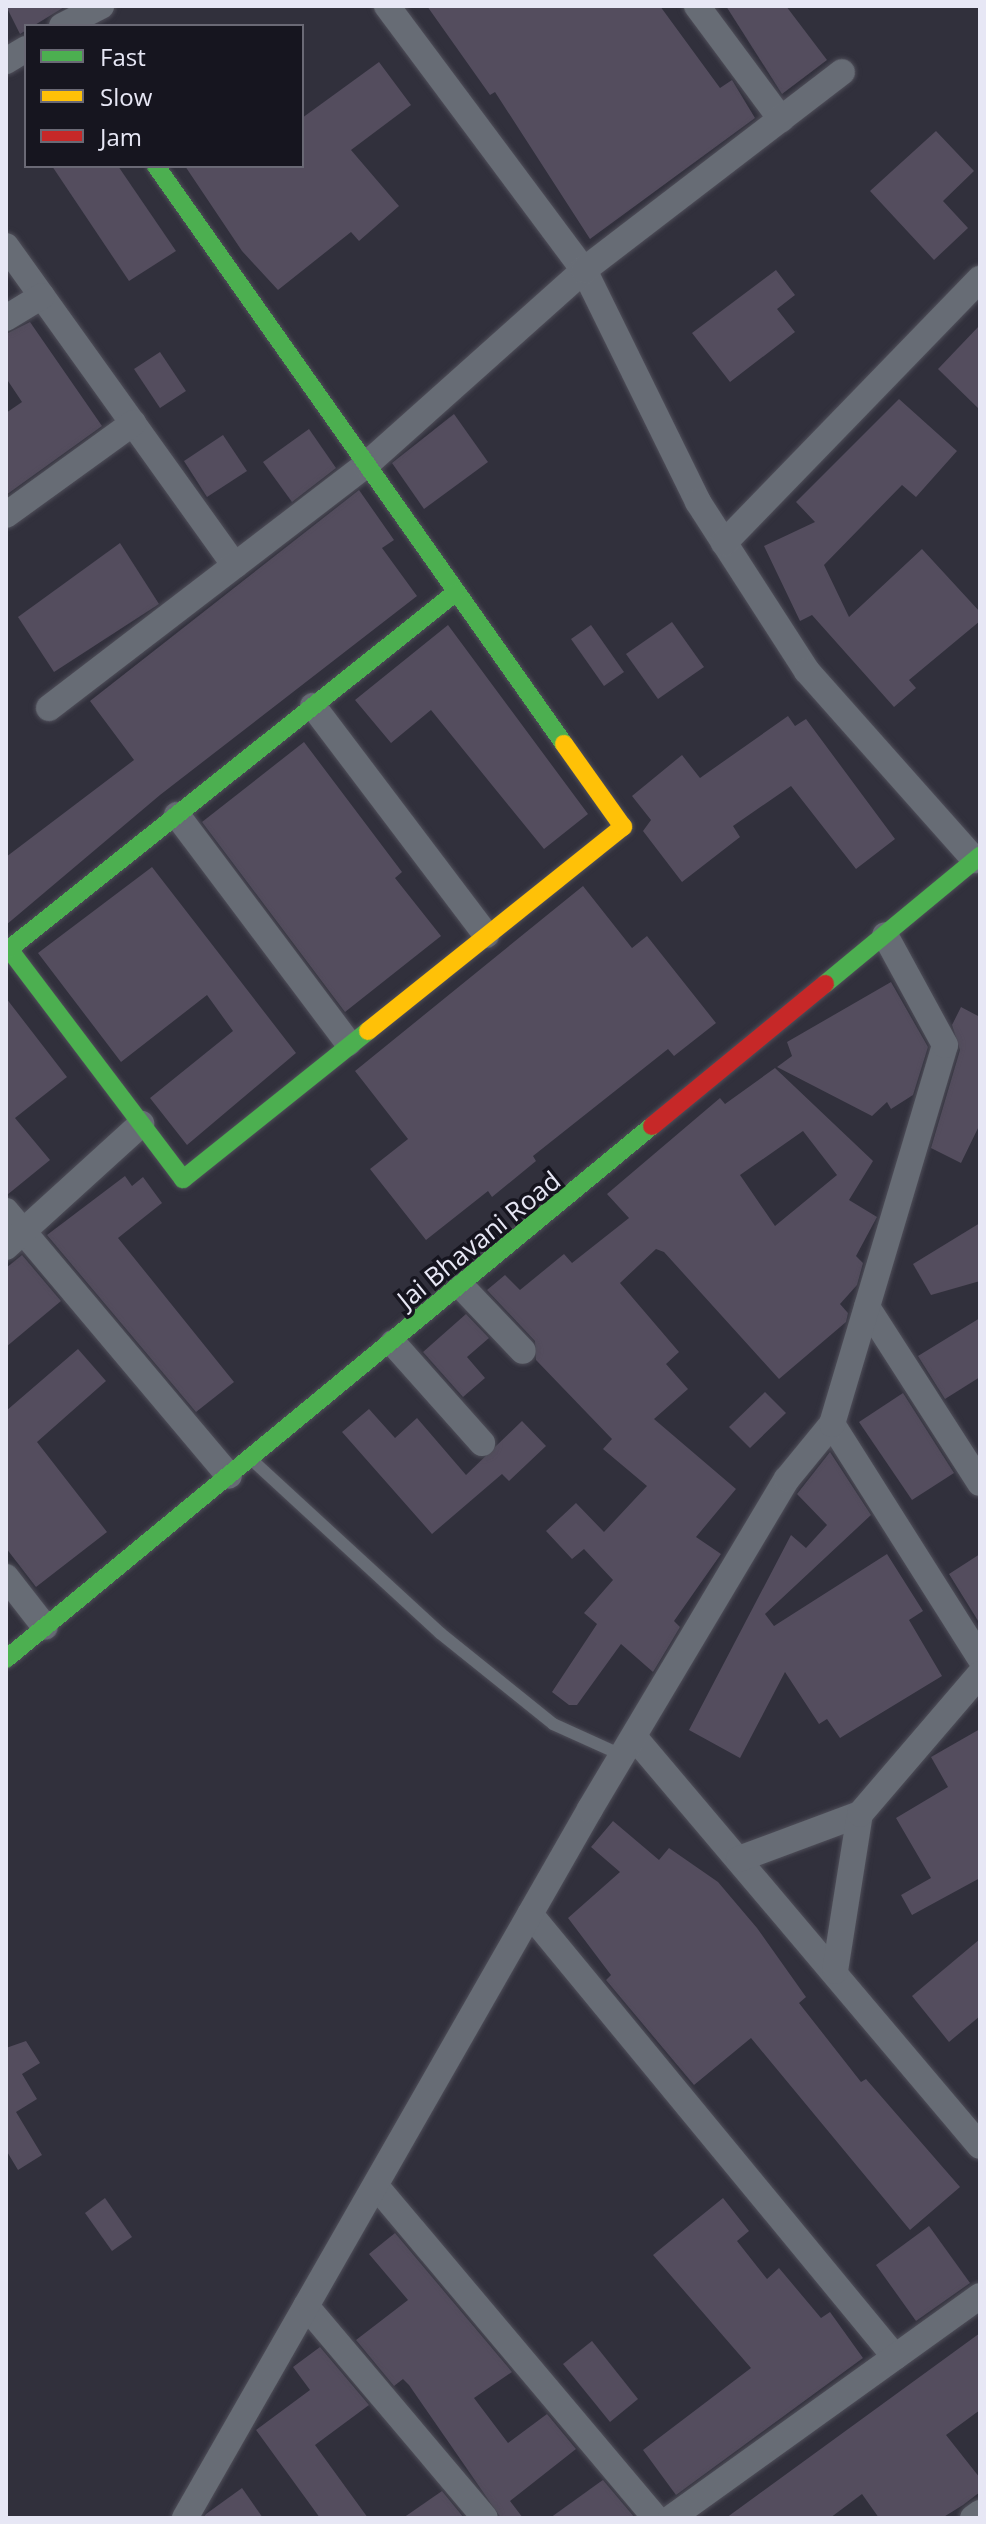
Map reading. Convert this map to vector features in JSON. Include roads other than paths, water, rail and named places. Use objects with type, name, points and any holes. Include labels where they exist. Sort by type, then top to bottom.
[{"type":"street","points":[[66,24],[101,6]]},
{"type":"street","points":[[387,6],[584,270],[622,356],[724,543],[807,671],[978,858]]},
{"type":"street","points":[[697,6],[781,119]]},
{"type":"street","points":[[6,61],[24,50]]},
{"type":"street","points":[[49,708],[366,465],[584,270],[842,72]]},
{"type":"street","points":[[157,168],[623,827],[348,1043],[183,1179],[8,947],[455,593]]},
{"type":"street","points":[[6,246],[235,566]]},
{"type":"street","points":[[724,543],[980,279]]},
{"type":"street","points":[[6,318],[42,296]]},
{"type":"street","points":[[6,515],[133,423]]},
{"type":"street","points":[[313,706],[486,935]]},
{"type":"street","points":[[177,815],[348,1043]]},
{"type":"street","name":"Jai Bhavani Road","points":[[6,1659],[462,1287],[978,858]]},
{"type":"street","points":[[185,2518],[530,1914],[787,1479],[832,1424],[945,1045],[885,935]]},
{"type":"street","points":[[15,1239],[141,1124]]},
{"type":"street","points":[[6,1211],[15,1239],[229,1476]]},
{"type":"street","points":[[462,1287],[523,1351]]},
{"type":"street","points":[[867,1307],[980,1483]]},
{"type":"street","points":[[393,1343],[482,1443]]},
{"type":"street","points":[[832,1424],[980,1658]]},
{"type":"street","points":[[6,1577],[45,1627]]},
{"type":"street","points":[[739,1859],[860,1814],[980,1674]]},
{"type":"street","points":[[629,1747],[739,1859],[980,2146]]},
{"type":"street","points":[[835,1971],[860,1814]]},
{"type":"street","points":[[530,1914],[895,2357]]},
{"type":"street","points":[[376,2186],[656,2518]]},
{"type":"street","points":[[671,2518],[980,2296]]},
{"type":"street","points":[[306,2306],[485,2518]]},
{"type":"street","points":[[973,2518],[980,2513]]},
{"type":"lane","points":[[251,1459],[440,1633],[553,1724],[629,1747]]}]
